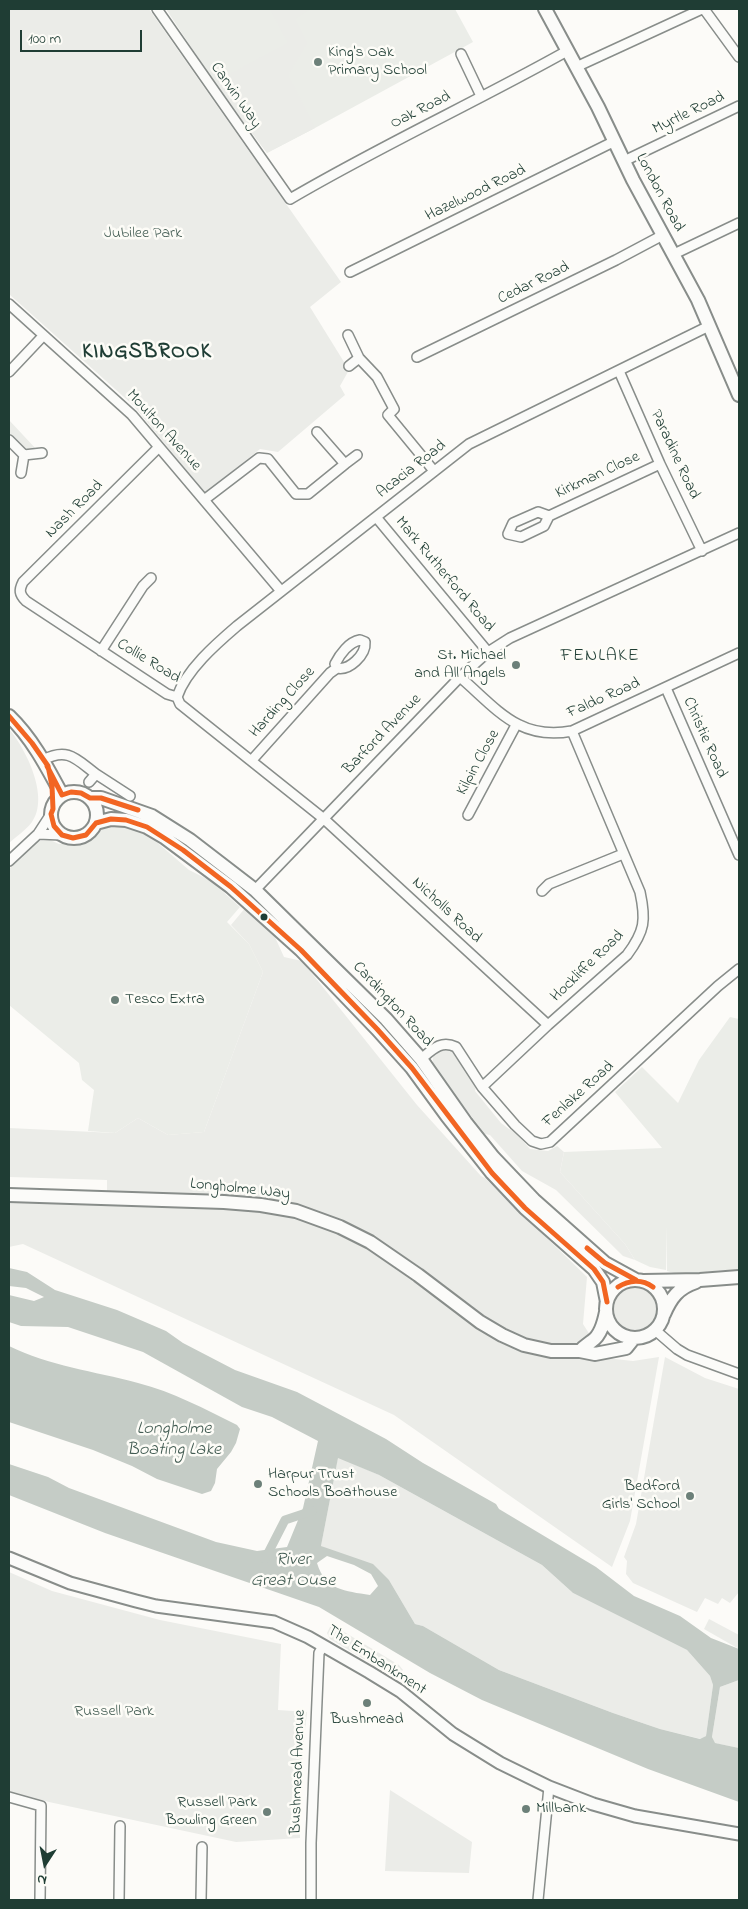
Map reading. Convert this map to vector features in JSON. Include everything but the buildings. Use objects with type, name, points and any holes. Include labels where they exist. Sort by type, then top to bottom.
[{"type":"main road","name":"London Road","points":[[545,9],[674,254],[709,326],[739,395]]},
{"type":"main road","points":[[9,716],[19,726],[43,760],[62,795]]},
{"type":"main road","points":[[50,774],[52,811],[54,826],[62,834],[73,838],[86,835],[96,823],[97,813],[95,805],[90,798],[81,793],[71,792],[62,795],[55,802],[52,811]]},
{"type":"main road","name":"Cardington Road","points":[[90,798],[101,798],[152,816],[190,840],[255,890],[386,1019],[421,1059],[471,1130],[534,1200],[605,1264],[639,1281]]},
{"type":"main road","name":"Cardington Road","points":[[96,823],[112,819],[126,820],[147,827],[164,837],[231,887],[301,950],[378,1029],[412,1068],[446,1116],[492,1173],[526,1208],[594,1269],[603,1282],[607,1306]]},
{"type":"main road","name":"Longholme Way","points":[[9,1195],[224,1202],[261,1205],[303,1213],[340,1227],[370,1242],[412,1270],[480,1322],[513,1341],[543,1350],[560,1352],[580,1351],[594,1354],[626,1348],[634,1338]]},
{"type":"main road","points":[[580,1351],[597,1336],[615,1288],[628,1281],[700,1280],[739,1277]]},
{"type":"main road","points":[[607,1306],[612,1326],[617,1332],[623,1336],[634,1338],[648,1335],[660,1323],[670,1301],[678,1291],[700,1280]]},
{"type":"main road","points":[[639,1281],[650,1284],[657,1290],[662,1298],[664,1315]]},
{"type":"street","name":"Canvin Way","points":[[157,9],[290,199]]},
{"type":"street","points":[[576,67],[703,9],[739,57]]},
{"type":"street","name":"Oak Road","points":[[290,199],[334,173],[568,51]]},
{"type":"street","points":[[461,54],[481,96]]},
{"type":"street","name":"Myrtle Road","points":[[624,161],[739,106]]},
{"type":"street","name":"Hazelwood Road","points":[[350,272],[615,141]]},
{"type":"street","points":[[674,254],[739,223]]},
{"type":"street","name":"Cedar Road","points":[[417,357],[616,260],[663,235]]},
{"type":"street","name":"Moulton Avenue","points":[[9,304],[132,415],[281,591]]},
{"type":"street","name":"Acacia Road","points":[[177,697],[180,689],[215,646],[281,591],[469,444],[709,326]]},
{"type":"street","points":[[348,335],[359,358],[377,377],[394,409],[388,414],[434,471]]},
{"type":"street","points":[[9,372],[43,336]]},
{"type":"street","points":[[349,366],[359,358]]},
{"type":"street","name":"Paradine Road","points":[[619,371],[660,464],[702,551]]},
{"type":"street","points":[[317,432],[345,464]]},
{"type":"street","points":[[9,440],[24,455]]},
{"type":"street","name":"Nash Road","points":[[21,596],[20,589],[24,582],[158,448]]},
{"type":"street","points":[[24,455],[42,453]]},
{"type":"street","points":[[21,473],[24,455]]},
{"type":"street","points":[[204,500],[259,458],[268,459],[296,494],[308,494],[357,455]]},
{"type":"street","name":"Kirkman Close","points":[[548,516],[660,464]]},
{"type":"street","name":"Mark Rutherford Road","points":[[376,517],[488,652]]},
{"type":"street","name":"Barford Avenue","points":[[255,890],[460,677],[488,652],[532,627],[739,533]]},
{"type":"street","points":[[101,651],[143,586],[151,578]]},
{"type":"street","name":"Collie Road","points":[[21,596],[167,694],[177,697],[180,704],[324,819]]},
{"type":"street","name":"Faldo Road","points":[[460,677],[516,725],[541,733],[556,734],[572,731],[739,652]]},
{"type":"street","name":"Harding Close","points":[[252,760],[330,673],[337,668]]},
{"type":"street","name":"Christie Road","points":[[666,688],[739,855]]},
{"type":"street","name":"Kilpin Close","points":[[468,815],[516,725]]},
{"type":"street","name":"Hockliffe Road","points":[[482,1087],[627,955],[638,941],[644,925],[644,912],[640,892],[572,731]]},
{"type":"street","points":[[43,760],[55,754],[64,753],[130,796]]},
{"type":"street","points":[[89,782],[96,774]]},
{"type":"street","points":[[9,861],[38,834],[52,811]]},
{"type":"street","name":"Nicholls Road","points":[[324,819],[548,1025]]},
{"type":"street","points":[[38,834],[62,834]]},
{"type":"street","points":[[542,892],[549,884],[623,854]]},
{"type":"street","name":"Fenlake Road","points":[[421,1059],[436,1046],[449,1044],[456,1047],[482,1087],[532,1141],[541,1144],[550,1142],[739,968]]},
{"type":"street","points":[[655,1330],[687,1355],[739,1374]]},
{"type":"street","name":"The Embankment","points":[[9,1558],[70,1583],[156,1606],[274,1622],[308,1637],[400,1691],[453,1734],[500,1763],[548,1787],[593,1804],[635,1816],[739,1834]]},
{"type":"street","name":"Bushmead Avenue","points":[[311,1900],[311,1843],[319,1653],[323,1646]]},
{"type":"street","points":[[538,1900],[548,1787]]},
{"type":"street","points":[[9,1797],[41,1806],[40,1900]]},
{"type":"street","points":[[119,1900],[120,1826]]},
{"type":"street","points":[[201,1900],[202,1848]]},
{"type":"shaded area","name":"King's Oak Primary School","points":[[166,9],[455,9],[473,42],[267,153],[214,82]]},
{"type":"shaded area","points":[[110,825],[131,828],[152,838],[189,870],[211,881],[240,907],[227,922],[249,944],[263,972],[204,1132],[168,1135],[138,1118],[115,1133],[88,1131],[94,1090],[82,1080],[79,1063],[9,1005],[9,869],[36,841],[50,840],[59,844],[93,839],[104,827]]},
{"type":"shaded area","points":[[730,1017],[739,1019],[739,1270],[681,1275],[667,1271],[666,1226],[666,1270],[650,1267],[635,1260],[625,1244],[560,1172],[564,1152],[662,1148],[615,1092],[642,1067],[678,1103],[699,1060]]},
{"type":"green space","name":"Jubilee Park","points":[[9,9],[149,9],[341,282],[310,307],[349,370],[340,386],[345,395],[278,452],[260,449],[205,493],[134,406],[9,294]]},
{"type":"green space","points":[[270,9],[310,9],[295,19],[307,43],[288,75],[315,128],[267,153],[214,82],[288,43]]},
{"type":"green space","points":[[9,420],[37,450],[24,449],[9,437]]},
{"type":"green space","points":[[9,729],[22,748],[34,774],[38,800],[37,812],[32,822],[9,843]]},
{"type":"green space","points":[[246,907],[274,935],[284,957],[302,961],[417,1105],[481,1176],[587,1277],[583,1324],[590,1335],[582,1341],[561,1345],[537,1342],[507,1331],[382,1242],[338,1220],[302,1207],[290,1204],[107,1192],[107,1180],[9,1177],[9,1128],[115,1133],[138,1118],[168,1135],[204,1132],[263,972],[249,944],[231,925]]},
{"type":"green space","points":[[441,1048],[452,1049],[476,1087],[475,1091],[501,1123],[514,1131],[530,1149],[548,1151],[557,1146],[564,1152],[560,1172],[625,1244],[635,1260],[623,1256],[556,1190],[522,1171],[490,1135],[485,1134],[434,1068],[433,1056]]},
{"type":"green space","points":[[9,1201],[234,1207],[305,1218],[374,1249],[518,1348],[541,1355],[561,1358],[581,1359],[605,1356],[606,1358],[633,1361],[659,1357],[630,1521],[612,1567],[394,1415],[23,1244],[9,1247]]},
{"type":"green space","points":[[640,1287],[652,1293],[657,1300],[657,1318],[652,1325],[645,1330],[632,1331],[624,1328],[617,1321],[614,1305],[617,1297],[624,1290]]},
{"type":"green space","name":"Bedford Girls' School","points":[[665,1357],[705,1378],[739,1389],[739,1592],[730,1603],[722,1598],[718,1604],[705,1598],[697,1612],[633,1583],[626,1574],[627,1561],[624,1557],[636,1524]]},
{"type":"green space","points":[[338,1457],[379,1475],[542,1565],[573,1593],[687,1650],[710,1676],[713,1685],[706,1736],[701,1739],[660,1729],[499,1670],[423,1626],[415,1624],[389,1580],[321,1546]]},
{"type":"green space","name":"Russell Park","points":[[9,1572],[52,1591],[160,1620],[281,1644],[278,1710],[307,1712],[300,1780],[300,1838],[236,1842],[49,1802],[9,1791]]},
{"type":"green space","points":[[709,1619],[739,1635],[739,1649],[704,1629]]},
{"type":"green space","points":[[330,1627],[336,1627],[399,1665],[403,1670],[399,1676],[393,1676],[330,1639],[327,1633]]},
{"type":"green space","points":[[739,1680],[739,1748],[714,1743],[712,1737],[720,1687]]},
{"type":"green space","points":[[390,1790],[472,1842],[469,1873],[385,1871]]},
{"type":"water","name":"River Great Ouse","points":[[9,1268],[27,1272],[55,1290],[117,1310],[166,1331],[183,1343],[235,1370],[297,1392],[386,1439],[423,1463],[496,1504],[499,1509],[596,1567],[634,1596],[680,1616],[711,1638],[739,1649],[739,1680],[720,1687],[712,1737],[715,1743],[739,1748],[739,1802],[648,1769],[482,1700],[430,1673],[319,1607],[105,1533],[9,1495],[9,1464],[48,1477],[69,1488],[216,1542],[257,1551],[287,1547],[303,1508],[318,1441],[272,1417],[242,1407],[143,1352],[68,1327],[21,1326],[9,1322],[9,1295],[34,1301],[44,1297],[26,1288],[9,1286]],"holes":[[[338,1458],[379,1475],[542,1565],[573,1593],[687,1650],[710,1676],[713,1685],[706,1736],[700,1739],[660,1729],[499,1670],[423,1626],[415,1624],[389,1580],[373,1564],[321,1546]],[[327,1556],[354,1565],[371,1574],[378,1586],[370,1595],[337,1588],[325,1579],[317,1563]]]},
{"type":"water","name":"Longholme Boating Lake","points":[[9,1346],[40,1359],[164,1391],[237,1425],[240,1429],[236,1443],[217,1469],[215,1483],[211,1491],[202,1494],[157,1479],[132,1466],[93,1450],[9,1422]]},
{"type":"waterway","name":"River Great Ouse","points":[[265,1559],[285,1520],[312,1511]]},
{"type":"transit line","points":[[9,716],[32,743],[48,766],[52,786],[53,809],[51,814],[54,826],[62,835],[73,838],[86,835],[96,823],[111,819],[126,820],[147,827],[183,850],[231,887],[301,950],[377,1029],[412,1068],[492,1173],[525,1208],[594,1269],[603,1282],[607,1302]]},
{"type":"transit line","points":[[47,766],[62,795],[71,792],[81,793],[90,798],[101,798],[138,810]]},
{"type":"transit line","points":[[587,1248],[605,1263],[636,1280]]},
{"type":"transit line","points":[[618,1287],[636,1281],[653,1287]]},
{"type":"place","name":"King's Oak Primary School","points":[[318,62]]},
{"type":"place","name":"St. Michael and All Angels","points":[[516,665]]},
{"type":"place","name":"Tesco Extra","points":[[115,1000]]},
{"type":"place","name":"Harpur Trust Schools Boathouse","points":[[258,1484]]},
{"type":"place","name":"Bedford Girls' School","points":[[690,1496]]},
{"type":"place","name":"Bushmead","points":[[367,1703]]},
{"type":"place","name":"Millbank","points":[[526,1809]]},
{"type":"place","name":"Russell Park Bowling Green","points":[[267,1812]]},
{"type":"district","name":"KINGSBROOK","points":[[147,354]]},
{"type":"district","name":"FENLAKE","points":[[600,657]]}]
